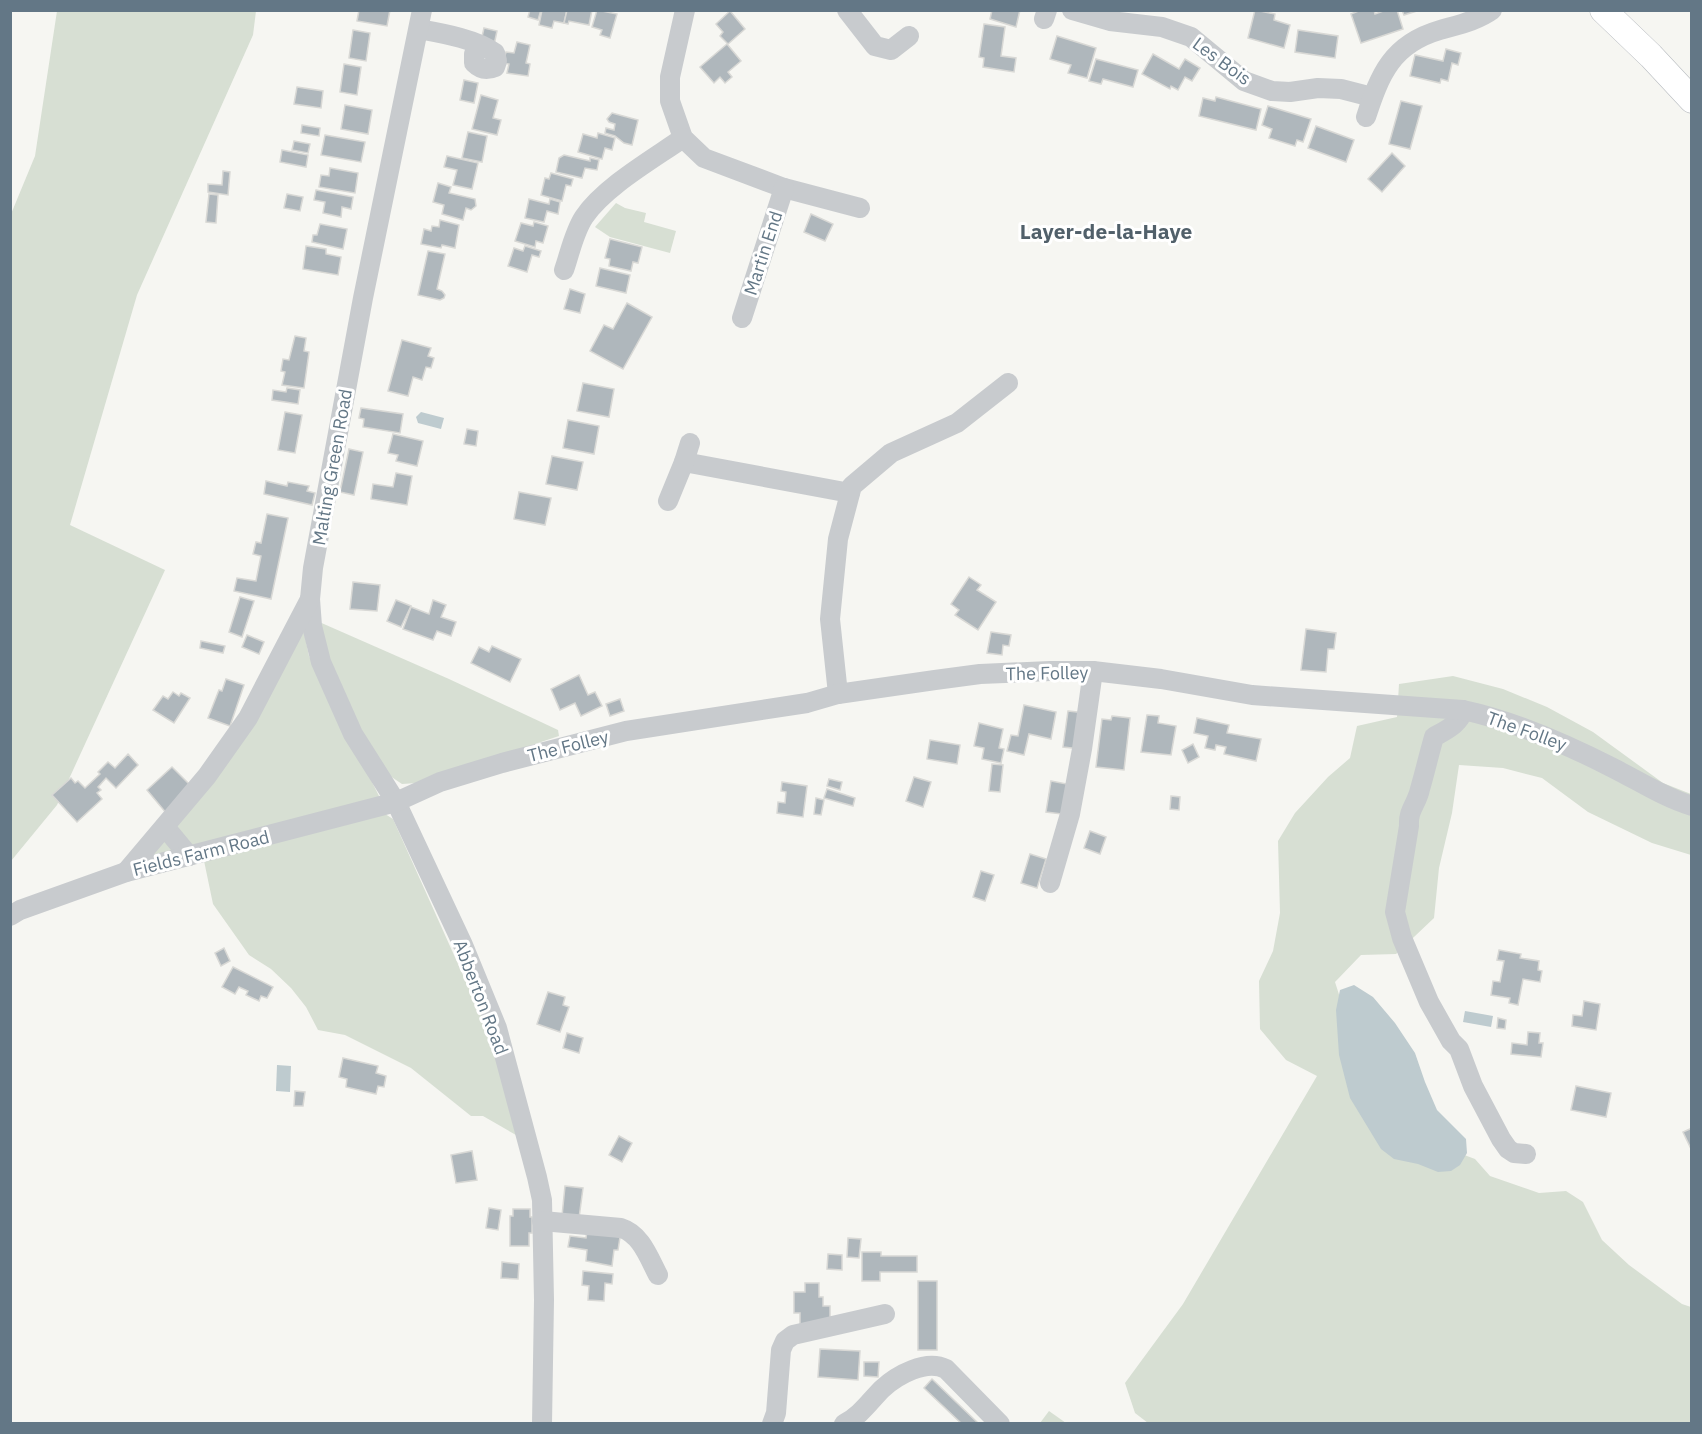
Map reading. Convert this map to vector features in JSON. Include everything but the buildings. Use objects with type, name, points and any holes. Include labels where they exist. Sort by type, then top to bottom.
[{"type":"main road","points":[[1603,10],[1692,100]]},
{"type":"street","points":[[685,10],[670,76],[670,101],[683,138],[704,158],[784,188],[860,208]]},
{"type":"street","points":[[847,10],[875,46],[891,50],[909,36]]},
{"type":"street","name":"Les Bois","points":[[1072,10],[1110,21],[1162,27],[1191,37],[1244,81],[1272,92],[1318,88],[1341,89],[1372,97]]},
{"type":"street","points":[[1366,117],[1372,97],[1390,61],[1408,44],[1428,33],[1466,23],[1492,10]]},
{"type":"street","points":[[420,20],[478,45]]},
{"type":"street","name":"Malting Green Road","points":[[126,872],[207,776],[248,718],[310,600],[313,568],[362,306],[420,20]]},
{"type":"street","points":[[564,270],[584,218],[595,205],[611,189],[683,138]]},
{"type":"street","name":"Martin End","points":[[742,318],[784,188]]},
{"type":"street","points":[[838,694],[830,619],[838,539],[852,486],[891,453],[957,423],[1008,383]]},
{"type":"street","points":[[668,501],[690,443]]},
{"type":"street","points":[[684,462],[850,493]]},
{"type":"street","name":"Abberton Road","points":[[310,600],[312,626],[321,662],[353,734],[396,802],[463,945],[497,1028],[542,1200],[544,1300],[542,1424]]},
{"type":"street","name":"The Folley","points":[[396,802],[440,782],[471,772],[626,731],[807,703],[838,694],[980,674],[1050,670],[1093,671],[1161,679],[1252,695],[1463,710],[1486,714],[1569,746],[1655,792],[1692,806]]},
{"type":"street","points":[[1050,883],[1070,814],[1093,671]]},
{"type":"street","points":[[1463,710],[1461,717],[1447,730],[1434,737],[1424,767],[1420,791],[1408,816],[1409,826],[1395,912],[1402,939],[1429,1002],[1445,1032],[1459,1049],[1473,1086],[1501,1139],[1514,1153],[1526,1154]]},
{"type":"street","name":"Fields Farm Road","points":[[10,916],[20,910],[126,872],[396,802]]},
{"type":"street","points":[[165,827],[189,856]]},
{"type":"street","points":[[542,1221],[621,1228],[630,1231],[642,1245],[658,1275]]},
{"type":"street","points":[[772,1424],[776,1413],[781,1350],[785,1341],[793,1335],[809,1330],[885,1314]]},
{"type":"street","points":[[844,1424],[854,1418],[894,1381],[917,1369],[934,1365],[946,1369],[1000,1424]]},
{"type":"shaded area","points":[[57,11],[256,11],[253,35],[137,295],[70,525],[165,570],[57,805],[11,861],[11,214],[35,156]]},
{"type":"shaded area","points":[[616,203],[625,208],[646,213],[644,222],[676,231],[670,253],[610,237],[595,227]]},
{"type":"shaded area","points":[[421,412],[444,418],[441,429],[418,423],[416,417]]},
{"type":"shaded area","points":[[317,621],[558,730],[559,736],[417,783],[402,784],[390,776],[362,731],[329,667]]},
{"type":"shaded area","points":[[304,632],[309,656],[379,796],[378,800],[141,864]]},
{"type":"shaded area","points":[[1453,676],[1503,689],[1547,707],[1593,732],[1663,783],[1691,794],[1691,855],[1652,843],[1588,812],[1542,778],[1503,768],[1459,765],[1452,813],[1439,868],[1434,918],[1396,954],[1361,955],[1335,982],[1359,1057],[1443,1147],[1475,1159],[1490,1176],[1539,1193],[1566,1191],[1583,1202],[1602,1240],[1629,1265],[1682,1304],[1691,1307],[1691,1423],[1148,1423],[1135,1413],[1125,1383],[1183,1304],[1317,1076],[1286,1060],[1260,1029],[1259,981],[1273,951],[1280,913],[1278,841],[1295,813],[1328,777],[1350,758],[1357,726],[1397,717],[1399,684]]},
{"type":"shaded area","points":[[382,812],[393,819],[497,1051],[523,1139],[483,1116],[471,1116],[411,1068],[345,1035],[318,1030],[306,1007],[291,988],[271,969],[249,955],[213,904],[203,856]]},
{"type":"shaded area","points":[[1354,985],[1373,997],[1395,1023],[1415,1053],[1437,1110],[1466,1139],[1467,1153],[1460,1165],[1451,1171],[1438,1172],[1418,1164],[1394,1159],[1381,1149],[1350,1098],[1339,1055],[1336,1010],[1340,990]]},
{"type":"shaded area","points":[[1465,1011],[1493,1016],[1491,1027],[1463,1022]]},
{"type":"shaded area","points":[[277,1065],[291,1066],[290,1092],[276,1091]]},
{"type":"shaded area","points":[[1049,1411],[1066,1423],[1040,1423]]},
{"type":"district","name":"Layer-de-la-Haye","points":[[1106,231]]}]
